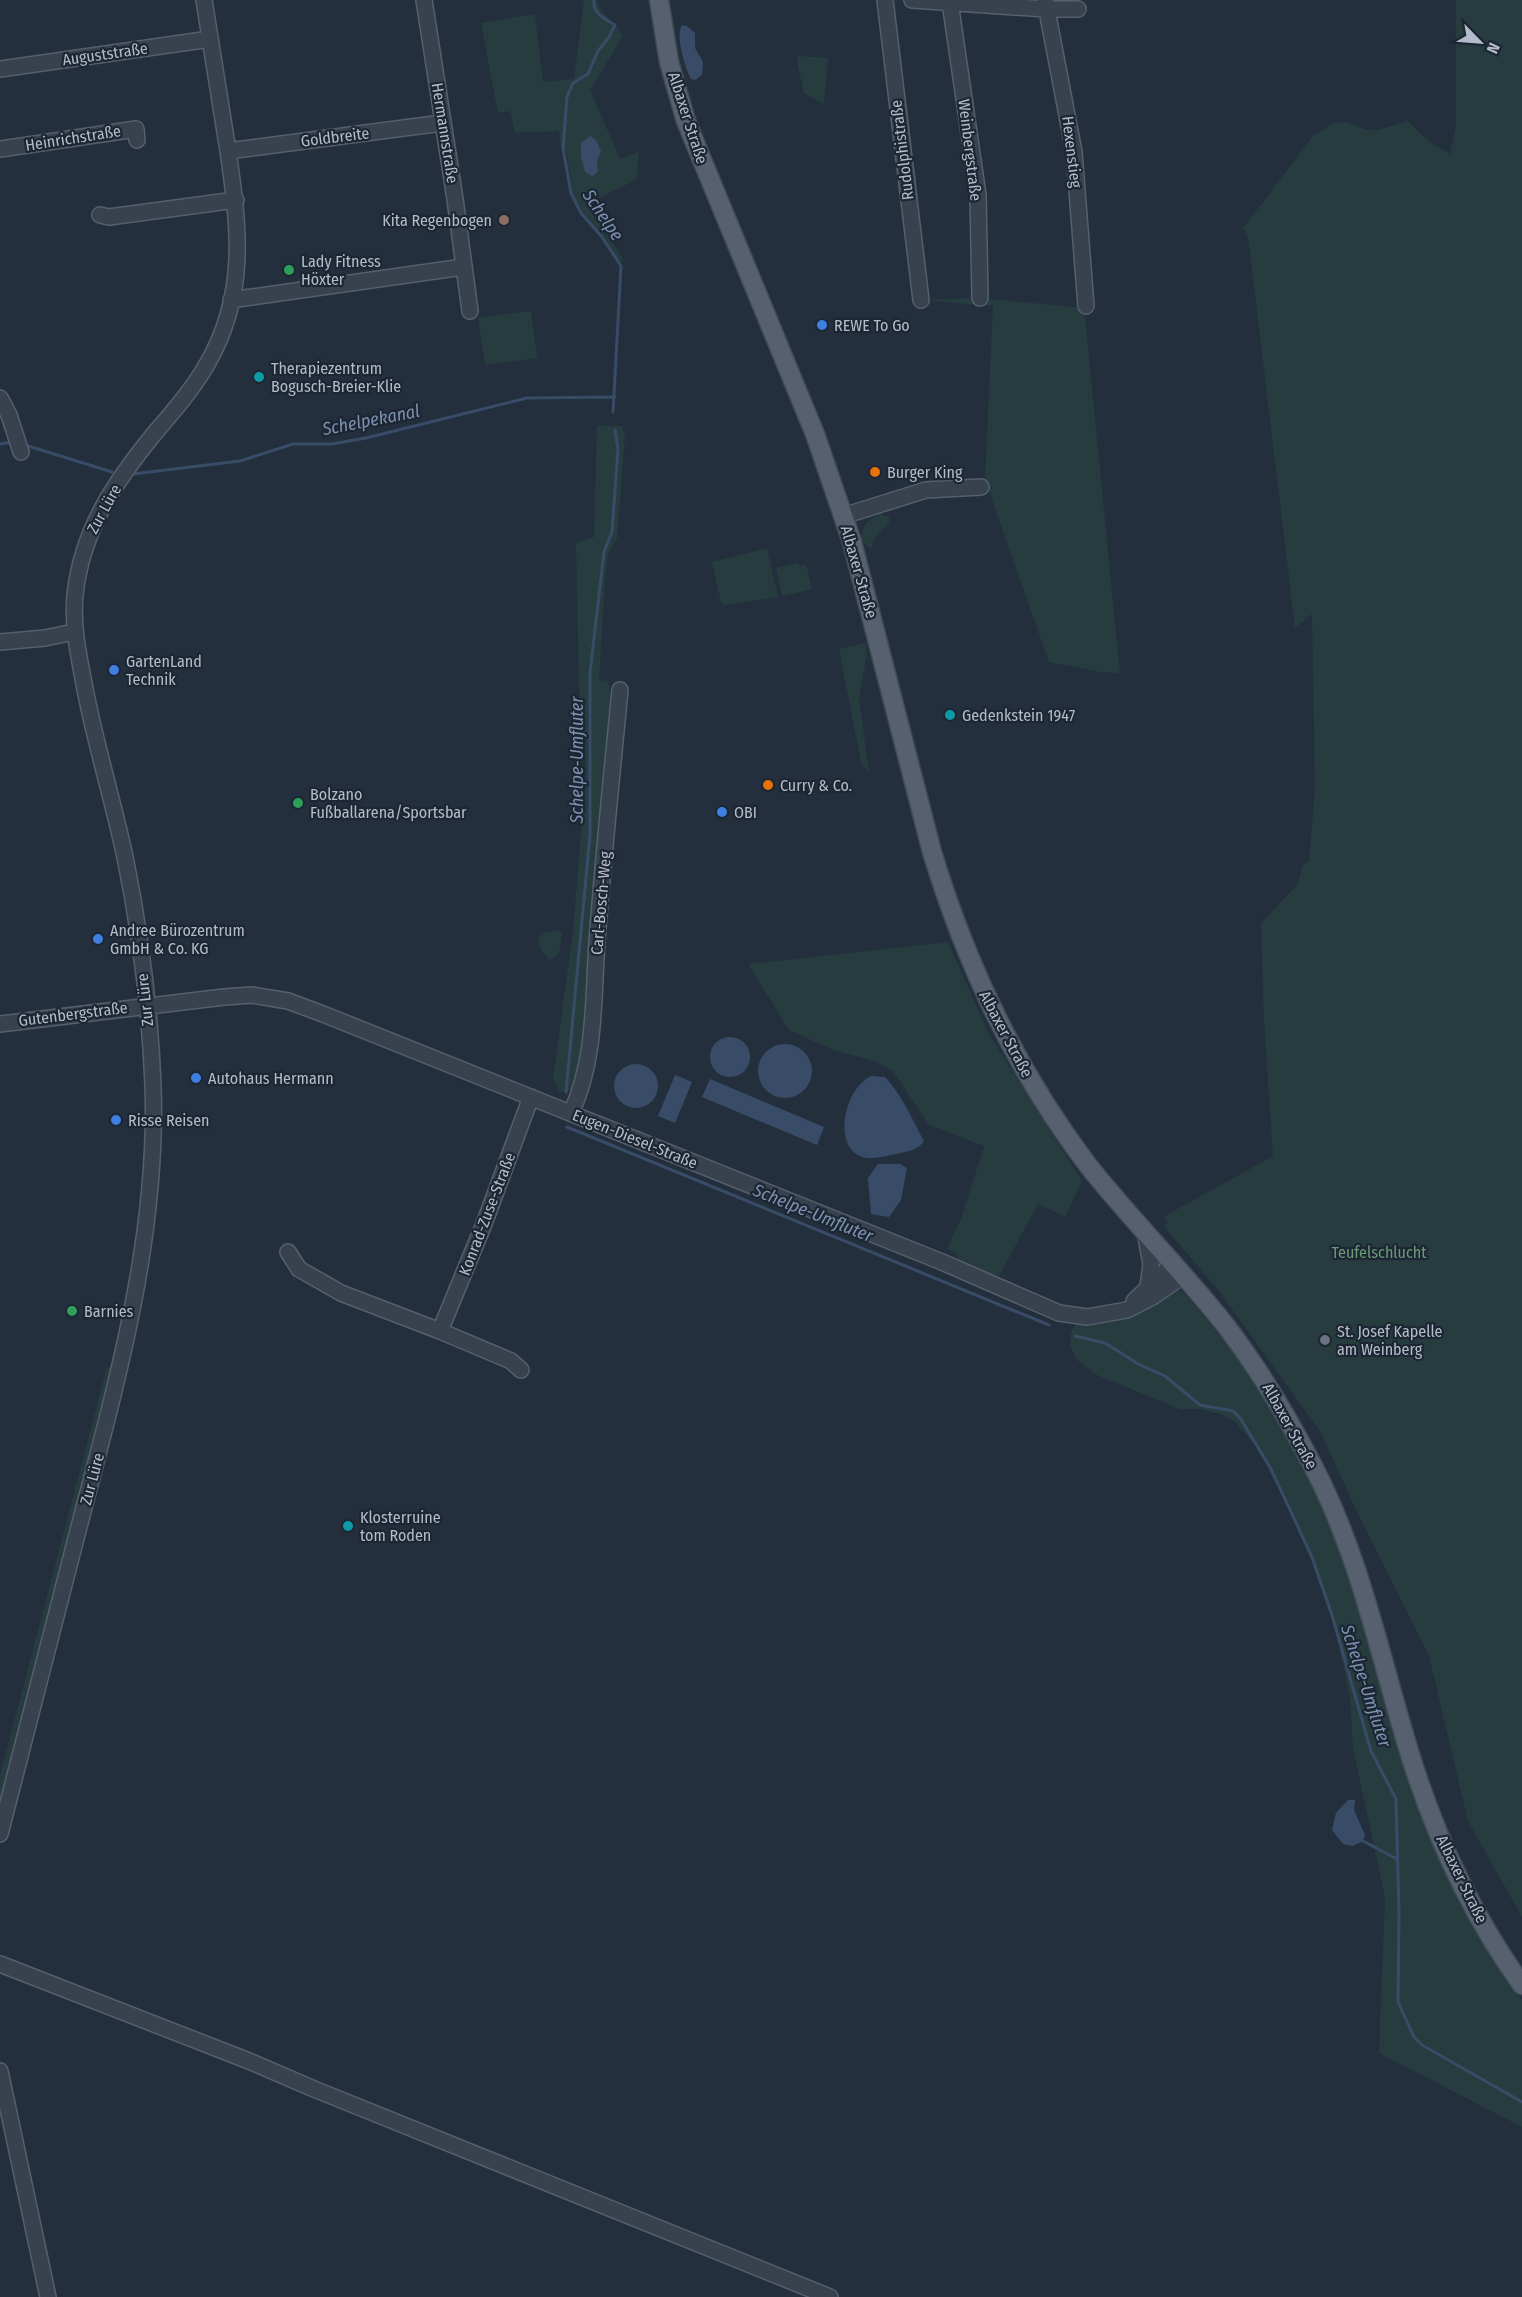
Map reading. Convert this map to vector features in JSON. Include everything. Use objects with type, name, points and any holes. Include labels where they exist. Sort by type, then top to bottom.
[{"type":"main road","name":"Albaxer Straße","points":[[659,0],[669,62],[686,121],[795,383],[843,516],[879,643],[932,852],[970,962],[1003,1032],[1042,1099],[1087,1162],[1179,1269],[1251,1360],[1314,1468],[1354,1561],[1413,1762],[1434,1821],[1478,1915],[1522,1985]]},
{"type":"street","name":"Zur Lüre","points":[[0,1834],[120,1372],[147,1224],[153,1146],[153,1082],[147,1005],[125,858],[90,714],[74,632],[75,599],[79,567],[95,519],[127,470],[207,365],[225,322],[231,300],[238,263],[236,200],[204,0]]},
{"type":"street","name":"Hermannstraße","points":[[424,0],[470,311]]},
{"type":"street","name":"Rudolphistraße","points":[[885,0],[921,300]]},
{"type":"street","points":[[912,0],[1046,4],[1078,9]]},
{"type":"street","name":"Weinbergstraße","points":[[950,2],[978,195],[980,298]]},
{"type":"street","name":"Hexenstieg","points":[[1046,4],[1074,152],[1086,306]]},
{"type":"street","name":"Auguststraße","points":[[0,69],[210,39]]},
{"type":"street","name":"Goldbreite","points":[[228,151],[442,123]]},
{"type":"street","name":"Heinrichstraße","points":[[0,149],[136,129],[137,140]]},
{"type":"street","points":[[100,215],[109,217],[236,200]]},
{"type":"street","points":[[231,300],[463,267]]},
{"type":"street","points":[[0,398],[9,415],[19,445]]},
{"type":"street","points":[[843,516],[926,490],[981,487]]},
{"type":"street","points":[[0,642],[45,638],[74,632]]},
{"type":"street","name":"Carl-Bosch-Weg","points":[[571,1113],[584,1083],[591,1037],[597,940],[620,690]]},
{"type":"street","name":"Eugen-Diesel-Straße","points":[[147,1005],[252,995],[288,1001],[942,1263],[1059,1313],[1087,1317],[1117,1313],[1139,1305],[1179,1269]]},
{"type":"street","name":"Gutenbergstraße","points":[[0,1024],[147,1005]]},
{"type":"street","name":"Konrad-Zuse-Straße","points":[[440,1331],[480,1236],[531,1097]]},
{"type":"street","points":[[1145,1232],[1151,1264],[1148,1287]]},
{"type":"street","points":[[288,1252],[299,1269],[340,1293],[511,1361],[521,1370]]},
{"type":"street","points":[[1117,1313],[1133,1302],[1148,1287],[1179,1269]]},
{"type":"street","points":[[0,1964],[249,2061],[830,2297]]},
{"type":"street","points":[[0,2071],[48,2297]]},
{"type":"green space","points":[[584,0],[597,0],[601,10],[623,36],[590,90],[620,159],[639,151],[636,180],[589,203],[624,261],[619,262],[607,242],[583,213],[573,194],[566,150],[561,150],[559,131],[515,133],[510,111],[498,113],[481,23],[535,14],[543,82],[574,79]]},
{"type":"green space","name":"Teufelschlucht","points":[[1456,0],[1522,0],[1522,1917],[1468,1821],[1429,1656],[1358,1514],[1320,1431],[1218,1290],[1163,1225],[1168,1222],[1163,1217],[1273,1156],[1264,1019],[1261,923],[1298,884],[1303,864],[1309,861],[1315,789],[1312,614],[1295,628],[1248,236],[1243,228],[1313,136],[1334,123],[1346,122],[1367,130],[1378,130],[1408,121],[1428,141],[1450,154],[1456,126]]},
{"type":"green space","points":[[798,56],[828,58],[824,104],[804,93],[797,62]]},
{"type":"green space","points":[[980,298],[1084,308],[1120,673],[1101,672],[1049,662],[985,480],[993,306],[921,300]]},
{"type":"green space","points":[[531,311],[537,358],[485,365],[478,318]]},
{"type":"green space","points":[[597,426],[622,426],[625,437],[617,538],[608,555],[605,578],[599,681],[608,680],[611,696],[581,1062],[577,1064],[577,1073],[571,1090],[560,1092],[553,1079],[573,932],[586,768],[579,686],[576,543],[594,537]]},
{"type":"green space","points":[[880,514],[889,517],[889,523],[874,539],[871,549],[861,539],[863,530],[867,523]]},
{"type":"green space","points":[[767,548],[778,597],[725,605],[721,602],[712,562]]},
{"type":"green space","points":[[798,563],[799,566],[806,564],[812,589],[782,596],[776,568]]},
{"type":"green space","points":[[866,643],[867,654],[859,697],[869,774],[861,762],[839,649]]},
{"type":"green space","points":[[558,930],[562,934],[559,953],[550,960],[542,952],[538,939],[545,932]]},
{"type":"green space","points":[[948,942],[989,1034],[1082,1181],[1065,1217],[1038,1204],[998,1278],[956,1261],[958,1254],[947,1249],[962,1216],[984,1146],[929,1125],[892,1070],[874,1061],[833,1050],[789,1030],[748,964]]},
{"type":"green space","points":[[1173,1290],[1185,1294],[1233,1351],[1281,1426],[1312,1481],[1361,1607],[1405,1769],[1424,1823],[1476,1927],[1522,2000],[1522,2127],[1379,2053],[1385,1897],[1353,1748],[1350,1697],[1336,1632],[1312,1563],[1291,1511],[1254,1444],[1236,1423],[1223,1415],[1200,1409],[1180,1409],[1097,1375],[1077,1360],[1070,1346],[1074,1326],[1080,1323],[1127,1318],[1144,1310]]},
{"type":"green space","points":[[107,1367],[114,1369],[0,1804],[0,1775]]},
{"type":"water","points":[[682,25],[695,33],[695,48],[703,62],[702,75],[695,80],[691,79],[682,52],[680,30]]},
{"type":"water","points":[[590,136],[596,140],[601,151],[597,161],[598,172],[592,176],[585,172],[581,157],[581,143]]},
{"type":"water","points":[[730,1037],[744,1043],[750,1057],[744,1071],[730,1077],[716,1071],[710,1057],[716,1043]]},
{"type":"water","points":[[780,1044],[790,1044],[800,1048],[808,1056],[812,1071],[808,1086],[800,1094],[790,1098],[780,1098],[770,1094],[762,1086],[758,1076],[758,1066],[762,1056],[770,1048]]},
{"type":"water","points":[[636,1064],[645,1065],[652,1070],[657,1077],[657,1095],[652,1102],[645,1107],[636,1108],[627,1107],[620,1102],[615,1095],[614,1086],[615,1077],[620,1070],[627,1065]]},
{"type":"water","points":[[675,1075],[692,1082],[675,1123],[658,1116]]},
{"type":"water","points":[[871,1076],[885,1077],[897,1092],[924,1141],[919,1147],[873,1158],[859,1156],[850,1148],[846,1137],[847,1109],[861,1084]]},
{"type":"water","points":[[710,1079],[824,1127],[817,1145],[702,1097]]},
{"type":"water","points":[[878,1164],[900,1164],[907,1168],[901,1200],[889,1217],[871,1214],[868,1178]]},
{"type":"water","points":[[1348,1800],[1355,1800],[1354,1810],[1365,1835],[1363,1841],[1353,1846],[1343,1844],[1332,1830],[1336,1813]]},
{"type":"waterway","name":"Schelpe","points":[[594,0],[597,12],[615,25],[598,51],[588,74],[573,83],[567,97],[563,148],[571,193],[581,213],[602,237],[621,266],[613,412]]},
{"type":"waterway","name":"Schelpekanal","points":[[133,474],[240,461],[293,444],[332,444],[366,438],[527,398],[615,397]]},
{"type":"waterway","name":"Schelpe-Umfluter","points":[[566,1092],[590,835],[590,673],[604,552],[612,532],[618,449],[615,430]]},
{"type":"waterway","name":"Schelpekanal","points":[[0,444],[13,442]]},
{"type":"waterway","name":"Schelpekanal","points":[[25,445],[112,472]]},
{"type":"waterway","name":"Schelpe-Umfluter","points":[[567,1127],[1049,1325]]},
{"type":"waterway","name":"Schelpe-Umfluter","points":[[1075,1336],[1105,1343],[1140,1365],[1165,1376],[1200,1405],[1233,1411],[1240,1418],[1270,1467],[1312,1557],[1332,1615],[1371,1751],[1396,1799],[1399,1912],[1398,2002],[1414,2037],[1422,2045],[1522,2102]]},
{"type":"waterway","points":[[1363,1841],[1397,1859]]},
{"type":"place","name":"Kita Regenbogen","points":[[504,220]]},
{"type":"place","name":"Lady Fitness Höxter","points":[[289,270]]},
{"type":"place","name":"REWE To Go","points":[[822,325]]},
{"type":"place","name":"Therapiezentrum Bogusch-Breier-Klie","points":[[259,377]]},
{"type":"place","name":"Burger King","points":[[875,472]]},
{"type":"place","name":"GartenLand Technik","points":[[114,670]]},
{"type":"place","name":"Gedenkstein 1947","points":[[950,715]]},
{"type":"place","name":"Curry & Co.","points":[[768,785]]},
{"type":"place","name":"Bolzano Fußballarena/Sportsbar","points":[[298,803]]},
{"type":"place","name":"OBI","points":[[722,812]]},
{"type":"place","name":"Andree Bürozentrum GmbH & Co. KG","points":[[98,939]]},
{"type":"place","name":"Autohaus Hermann","points":[[196,1078]]},
{"type":"place","name":"Risse Reisen","points":[[116,1120]]},
{"type":"place","name":"Barnies","points":[[72,1311]]},
{"type":"place","name":"St. Josef Kapelle am Weinberg","points":[[1325,1340]]},
{"type":"place","name":"Klosterruine tom Roden","points":[[348,1526]]}]
